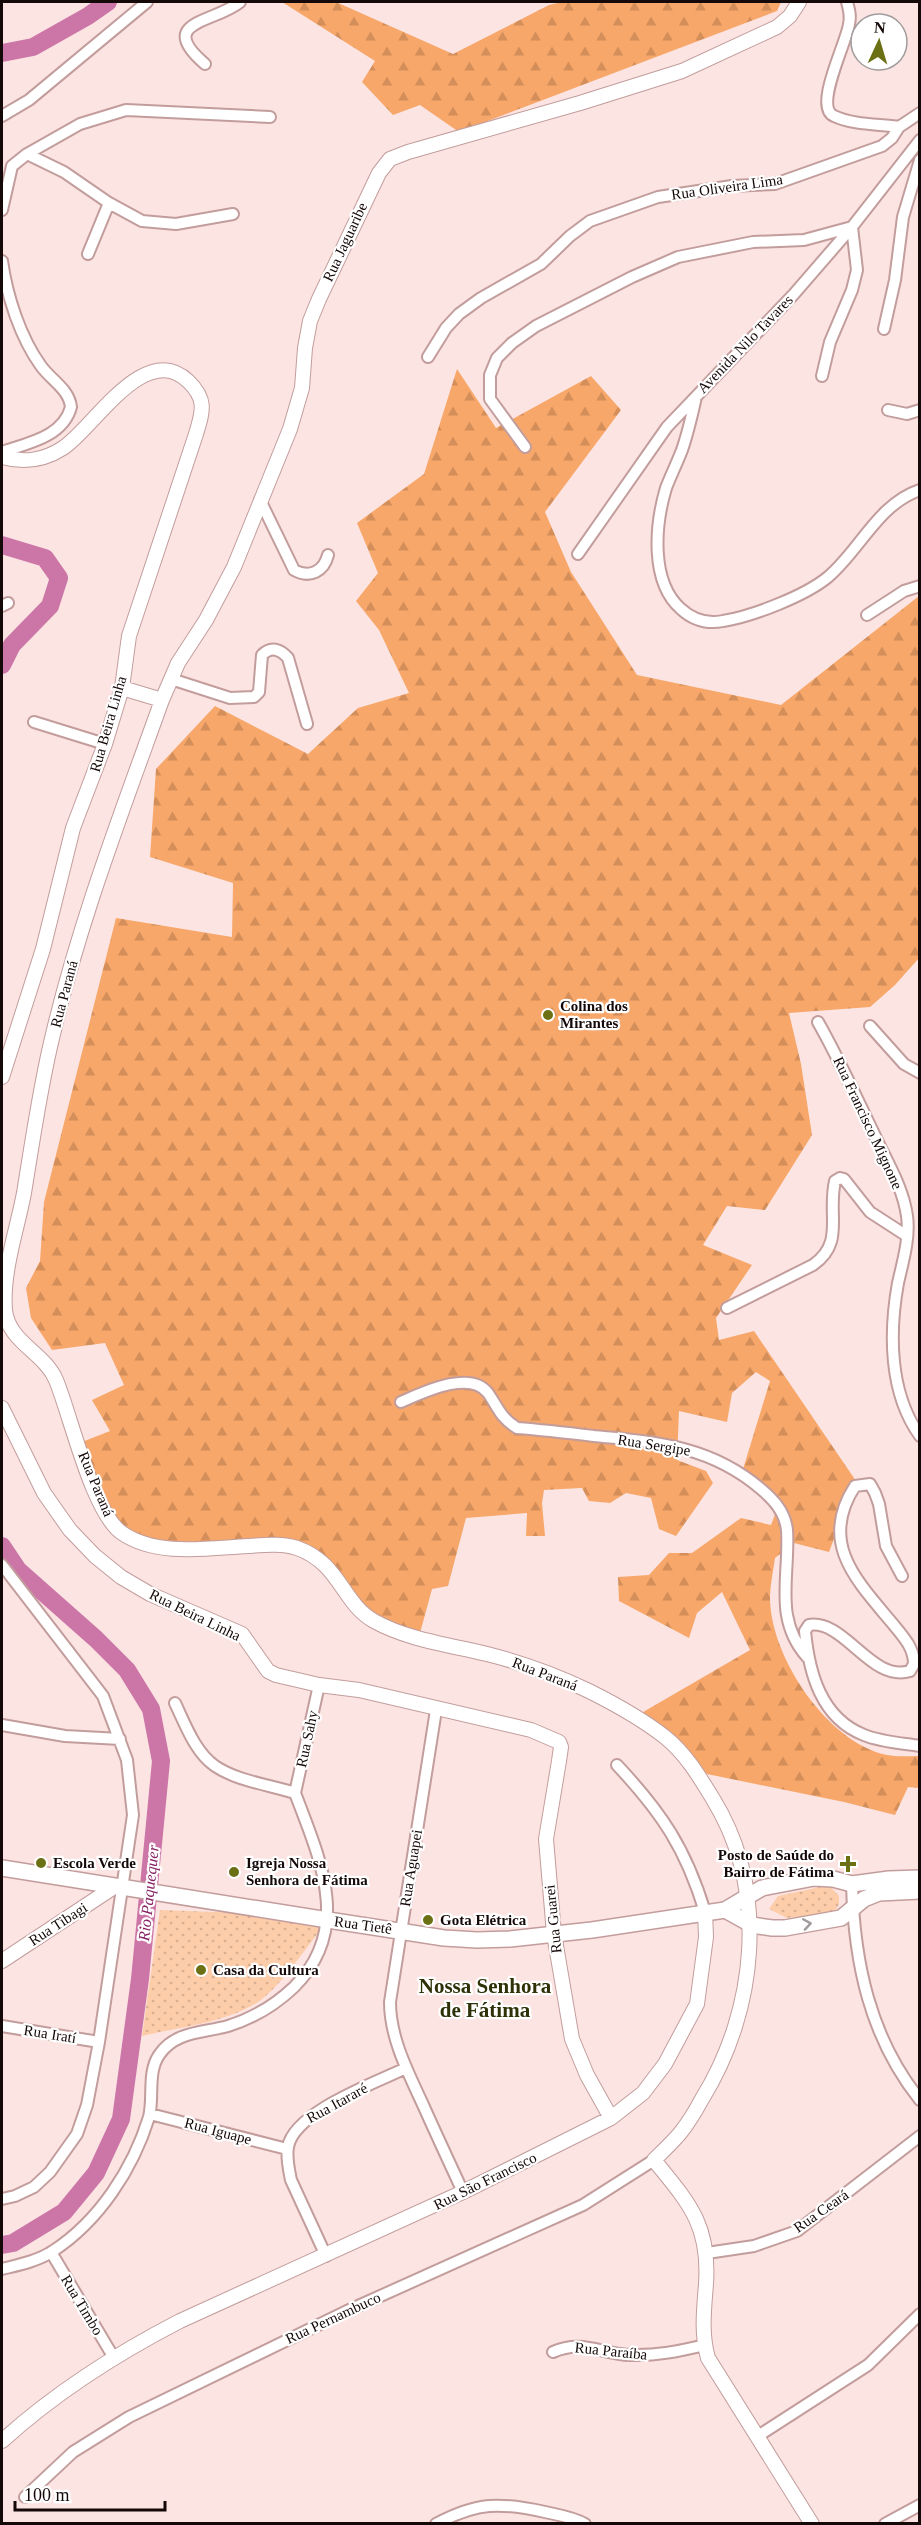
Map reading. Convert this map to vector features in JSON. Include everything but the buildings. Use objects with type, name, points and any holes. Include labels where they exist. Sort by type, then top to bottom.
[{"type":"main road","name":"Rua Tietê","points":[[2,1868],[444,1938],[477,1940],[554,1934],[725,1910],[762,1888],[814,1878],[832,1879],[852,1884],[889,1885]]},
{"type":"main road","points":[[725,1910],[762,1927],[785,1928],[841,1917],[864,1899],[889,1885],[920,1878]]},
{"type":"main road","points":[[889,1885],[920,1891]]},
{"type":"street","points":[[2,116],[29,100],[147,2]]},
{"type":"street","points":[[205,64],[188,47],[184,38],[186,30],[196,22],[219,14],[240,2]]},
{"type":"street","name":"Rua Jaguaribe","points":[[162,700],[177,663],[206,620],[234,567],[297,408],[302,388],[304,348],[314,310],[369,190],[390,159],[682,71],[777,27],[790,16],[800,2]]},
{"type":"street","points":[[847,2],[850,12],[849,25],[828,90],[828,110],[832,116],[899,127]]},
{"type":"street","points":[[2,210],[12,166],[27,154],[80,124],[126,110],[270,117]]},
{"type":"street","name":"Rua Oliveira Lima","points":[[428,357],[446,328],[459,314],[481,298],[541,264],[570,236],[590,221],[658,197],[732,186],[775,183],[882,146],[892,138],[899,127],[920,113]]},
{"type":"street","name":"Avenida Nilo Tavares","points":[[578,554],[666,427],[794,294],[852,227],[920,140]]},
{"type":"street","points":[[27,154],[64,172],[109,203],[142,221],[158,224],[193,222],[233,214]]},
{"type":"street","points":[[884,329],[895,280],[903,218],[920,160]]},
{"type":"street","points":[[88,254],[109,203]]},
{"type":"street","points":[[525,447],[490,399],[490,375],[497,358],[512,342],[536,326],[632,277],[678,257],[753,242],[804,240],[852,227],[856,270],[852,290],[830,342],[822,376]]},
{"type":"street","points":[[2,261],[4,279],[21,330],[40,366],[66,392],[71,406],[64,423],[54,431],[2,452]]},
{"type":"street","name":"Rua Beira Linha","points":[[2,457],[27,461],[44,458],[64,447],[111,400],[148,373],[163,370],[183,376],[197,389],[203,402],[200,420],[129,636],[122,688],[105,744],[73,828],[43,949],[2,1077]]},
{"type":"street","points":[[697,394],[681,452],[666,489],[658,529],[658,553],[666,591],[675,604],[690,617],[712,623],[731,620],[810,590],[848,557],[893,504],[907,494],[920,490]]},
{"type":"street","points":[[888,410],[907,414],[920,410]]},
{"type":"street","points":[[260,500],[294,570],[308,575],[315,573],[326,564],[328,555]]},
{"type":"street","points":[[867,615],[904,591],[920,586]]},
{"type":"street","points":[[171,679],[230,698],[254,697],[260,692],[262,655],[266,650],[275,649],[283,652],[288,658],[307,724]]},
{"type":"street","points":[[122,688],[162,700]]},
{"type":"street","name":"Rua Paraná","points":[[162,700],[94,893],[50,1048],[22,1206],[8,1264],[5,1311],[17,1337],[51,1370],[92,1483],[108,1517],[120,1532],[154,1545],[190,1550],[259,1545],[293,1546],[323,1563],[336,1576],[359,1611],[375,1622],[420,1639],[492,1655],[544,1671],[631,1714],[667,1738],[694,1767],[728,1823],[743,1866],[750,1923],[749,1956],[741,2009],[731,2044],[714,2080],[684,2129],[654,2160]]},
{"type":"street","points":[[34,722],[105,744]]},
{"type":"street","name":"Rua Francisco Mignone","points":[[818,1022],[839,1059],[898,1185],[907,1219],[907,1236],[893,1313],[892,1341],[894,1367],[906,1412],[909,1421],[920,1436]]},
{"type":"street","points":[[870,1026],[904,1065],[920,1073]]},
{"type":"street","points":[[727,1308],[813,1265],[824,1257],[830,1248],[832,1236],[832,1193],[835,1181],[840,1178],[844,1179],[870,1212],[907,1236]]},
{"type":"street","name":"Rua Sergipe","points":[[401,1402],[440,1387],[464,1382],[479,1386],[487,1392],[503,1419],[517,1428],[657,1442],[686,1448],[706,1454],[751,1480],[781,1510],[786,1528],[784,1598],[795,1643],[807,1658],[821,1697],[830,1710],[848,1726],[876,1739],[920,1746]]},
{"type":"street","name":"Rua Beira Linha","points":[[2,1408],[11,1431],[44,1493],[70,1530],[95,1556],[150,1594],[242,1634],[268,1671],[319,1685],[359,1690],[436,1710],[531,1730],[554,1738],[561,1748]]},
{"type":"street","points":[[807,1658],[805,1631],[809,1625],[818,1623],[830,1629],[883,1668],[903,1673],[910,1671],[914,1664],[909,1644],[868,1595],[846,1560],[841,1547],[841,1524],[849,1496],[855,1486],[870,1484],[875,1493],[886,1545],[902,1576]]},
{"type":"street","points":[[2,1565],[14,1584],[103,1696],[127,1760],[133,1815],[125,1889],[87,2105],[77,2134],[51,2172],[34,2187],[2,2199]]},
{"type":"street","points":[[2,1582],[14,1584]]},
{"type":"street","name":"Rua Sahy","points":[[296,1793],[319,1685]]},
{"type":"street","points":[[2,2269],[51,2252],[78,2233],[116,2189],[140,2141],[150,2114],[152,2078],[157,2058],[166,2045],[185,2035],[228,2026],[247,2019],[277,2004],[301,1980],[317,1956],[328,1920],[321,1864],[296,1793],[228,1773],[214,1766],[194,1742],[175,1702]]},
{"type":"street","name":"Rua Aguapei","points":[[436,1710],[390,2014],[406,2068],[463,2192]]},
{"type":"street","points":[[2,1725],[66,1736],[120,1739]]},
{"type":"street","name":"Rua Guarei","points":[[561,1748],[546,1839],[554,1934],[572,2039],[611,2118]]},
{"type":"street","name":"Rua São Francisco","points":[[2,2441],[49,2401],[114,2358],[180,2321],[463,2192],[611,2118],[643,2092],[665,2064],[697,2004],[706,1937],[705,1912],[694,1877],[669,1826],[642,1791],[617,1765]]},
{"type":"street","points":[[852,1884],[852,1909],[858,1964],[869,2006],[891,2060],[920,2100]]},
{"type":"street","name":"Rua Tibagi","points":[[2,1961],[125,1889]]},
{"type":"street","name":"Rua Iratí","points":[[2,2026],[99,2043]]},
{"type":"street","name":"Rua Itararé","points":[[287,2149],[295,2131],[309,2117],[324,2107],[406,2068]]},
{"type":"street","name":"Rua Iguape","points":[[150,2114],[287,2149]]},
{"type":"street","name":"Rua Ceará","points":[[707,2253],[754,2246],[797,2231],[920,2136]]},
{"type":"street","points":[[287,2149],[291,2180],[326,2256]]},
{"type":"street","points":[[654,2160],[689,2204],[700,2225],[707,2253],[704,2305],[705,2345],[715,2370],[812,2523]]},
{"type":"street","name":"Rua Pernambuco","points":[[25,2497],[73,2452],[129,2417],[347,2311],[583,2205],[654,2160]]},
{"type":"street","name":"Rua Timbo","points":[[51,2252],[114,2358]]},
{"type":"street","points":[[758,2436],[868,2365],[920,2314]]},
{"type":"street","name":"Rua Paraíba","points":[[553,2352],[577,2345],[627,2355],[652,2355],[705,2345]]},
{"type":"street","points":[[436,2523],[468,2509],[495,2504],[523,2507],[585,2523]]},
{"type":"street","points":[[885,2523],[920,2505]]},
{"type":"green space","points":[[282,2],[336,2],[453,54],[549,5],[562,2],[781,2],[777,11],[459,132],[420,105],[393,115],[362,82],[375,61]]},
{"type":"green space","points":[[457,369],[496,428],[591,376],[621,410],[545,512],[571,572],[637,675],[781,705],[919,596],[919,958],[895,985],[870,1007],[789,1013],[801,1064],[812,1135],[765,1210],[727,1206],[703,1245],[752,1265],[716,1318],[719,1340],[754,1331],[856,1481],[829,1552],[794,1543],[775,1558],[770,1599],[780,1647],[807,1695],[824,1716],[844,1734],[865,1747],[887,1755],[919,1756],[919,1788],[908,1787],[895,1815],[844,1802],[702,1773],[638,1715],[750,1650],[722,1592],[697,1613],[689,1638],[619,1601],[618,1577],[649,1575],[669,1553],[692,1553],[741,1518],[771,1525],[776,1512],[766,1499],[740,1479],[770,1381],[756,1372],[732,1393],[727,1422],[679,1411],[677,1460],[706,1471],[713,1483],[676,1536],[659,1529],[651,1498],[626,1493],[610,1503],[589,1501],[582,1488],[544,1490],[542,1503],[545,1536],[526,1536],[527,1513],[466,1518],[448,1586],[432,1589],[420,1633],[375,1618],[313,1560],[289,1549],[157,1540],[134,1536],[115,1520],[82,1442],[110,1431],[92,1400],[124,1385],[105,1343],[52,1350],[31,1318],[26,1288],[40,1261],[44,1202],[116,918],[232,937],[233,883],[150,857],[156,769],[215,706],[308,754],[358,708],[409,693],[379,630],[356,601],[378,573],[357,523],[424,474]]},
{"type":"shaded area","points":[[829,1885],[839,1896],[839,1904],[834,1913],[787,1918],[769,1909],[778,1896]]},
{"type":"shaded area","points":[[160,1910],[300,1915],[328,1920],[285,1976],[258,2002],[217,2020],[142,2036]]},
{"type":"waterway","name":"Rio Paquequer","points":[[2,53],[33,47],[108,2]]},
{"type":"waterway","name":"Rio Paquequer","points":[[2,545],[45,558],[59,578],[50,606],[12,645],[2,665]]},
{"type":"waterway","name":"Rio Paquequer","points":[[2,1546],[18,1570],[96,1639],[127,1670],[151,1709],[161,1761],[140,1979],[121,2119],[96,2173],[64,2212],[13,2243],[2,2245]]},
{"type":"place","name":"Colina dos Mirantes","points":[[548,1015]]},
{"type":"place","name":"Escola Verde","points":[[41,1863]]},
{"type":"place","name":"Posto de Saúde do Bairro de Fátima","points":[[848,1864]]},
{"type":"place","name":"Igreja Nossa Senhora de Fátima","points":[[234,1872]]},
{"type":"place","name":"Gota Elétrica","points":[[428,1920]]},
{"type":"place","name":"Casa da Cultura","points":[[201,1970]]},
{"type":"district","name":"Nossa Senhora de Fátima","points":[[485,1998]]}]
